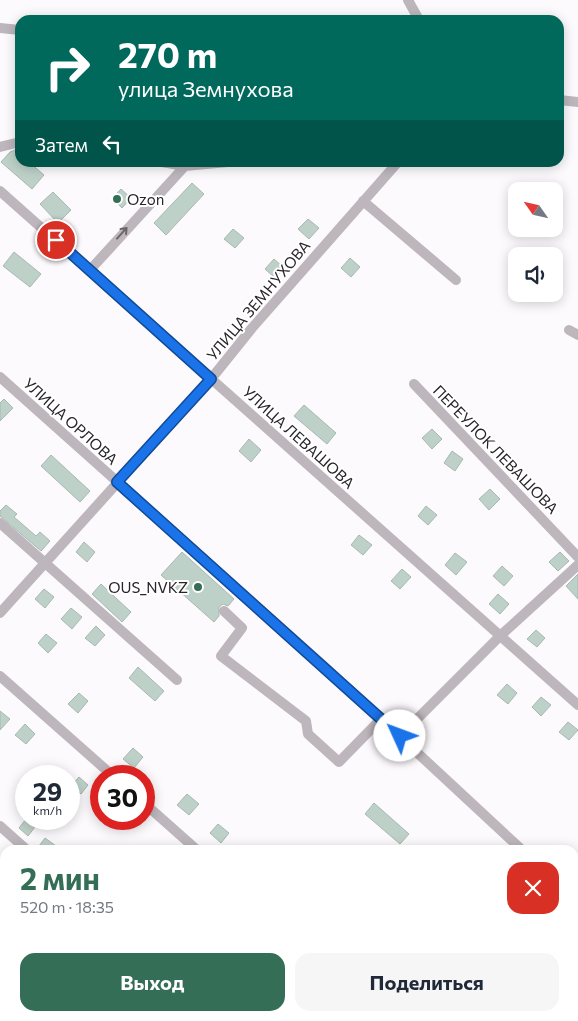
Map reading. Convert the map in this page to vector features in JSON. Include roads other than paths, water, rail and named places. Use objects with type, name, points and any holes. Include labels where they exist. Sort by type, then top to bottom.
[{"type":"street","points":[[408,0],[416,15]]},
{"type":"street","points":[[0,28],[15,30]]},
{"type":"street","points":[[564,101],[578,102]]},
{"type":"street","points":[[0,147],[15,143]]},
{"type":"street","points":[[90,270],[184,167]]},
{"type":"street","name":"УЛИЦА ЗЕМНУХОВА","points":[[0,613],[211,379],[252,328],[394,167]]},
{"type":"street","name":"УЛИЦА ЛЕВАШОВА","points":[[0,191],[578,705]]},
{"type":"street","points":[[363,201],[456,280]]},
{"type":"street","points":[[568,330],[578,335]]},
{"type":"street","name":"УЛИЦА ОРЛОВА","points":[[0,377],[400,736],[517,845]]},
{"type":"street","name":"ПЕРЕУЛОК ЛЕВАШОВА","points":[[414,384],[578,557]]},
{"type":"street","points":[[0,523],[177,680]]},
{"type":"street","points":[[400,736],[500,636],[578,565]]},
{"type":"street","points":[[224,610],[242,628],[221,656],[306,721],[308,734],[340,762],[381,719]]},
{"type":"street","points":[[0,676],[101,765]]},
{"type":"street","points":[[155,813],[191,845]]},
{"type":"street","points":[[0,826],[21,845]]},
{"type":"place","name":"Ozon","points":[[117,199]]},
{"type":"place","name":"OUS_NVKZ","points":[[198,587]]}]
